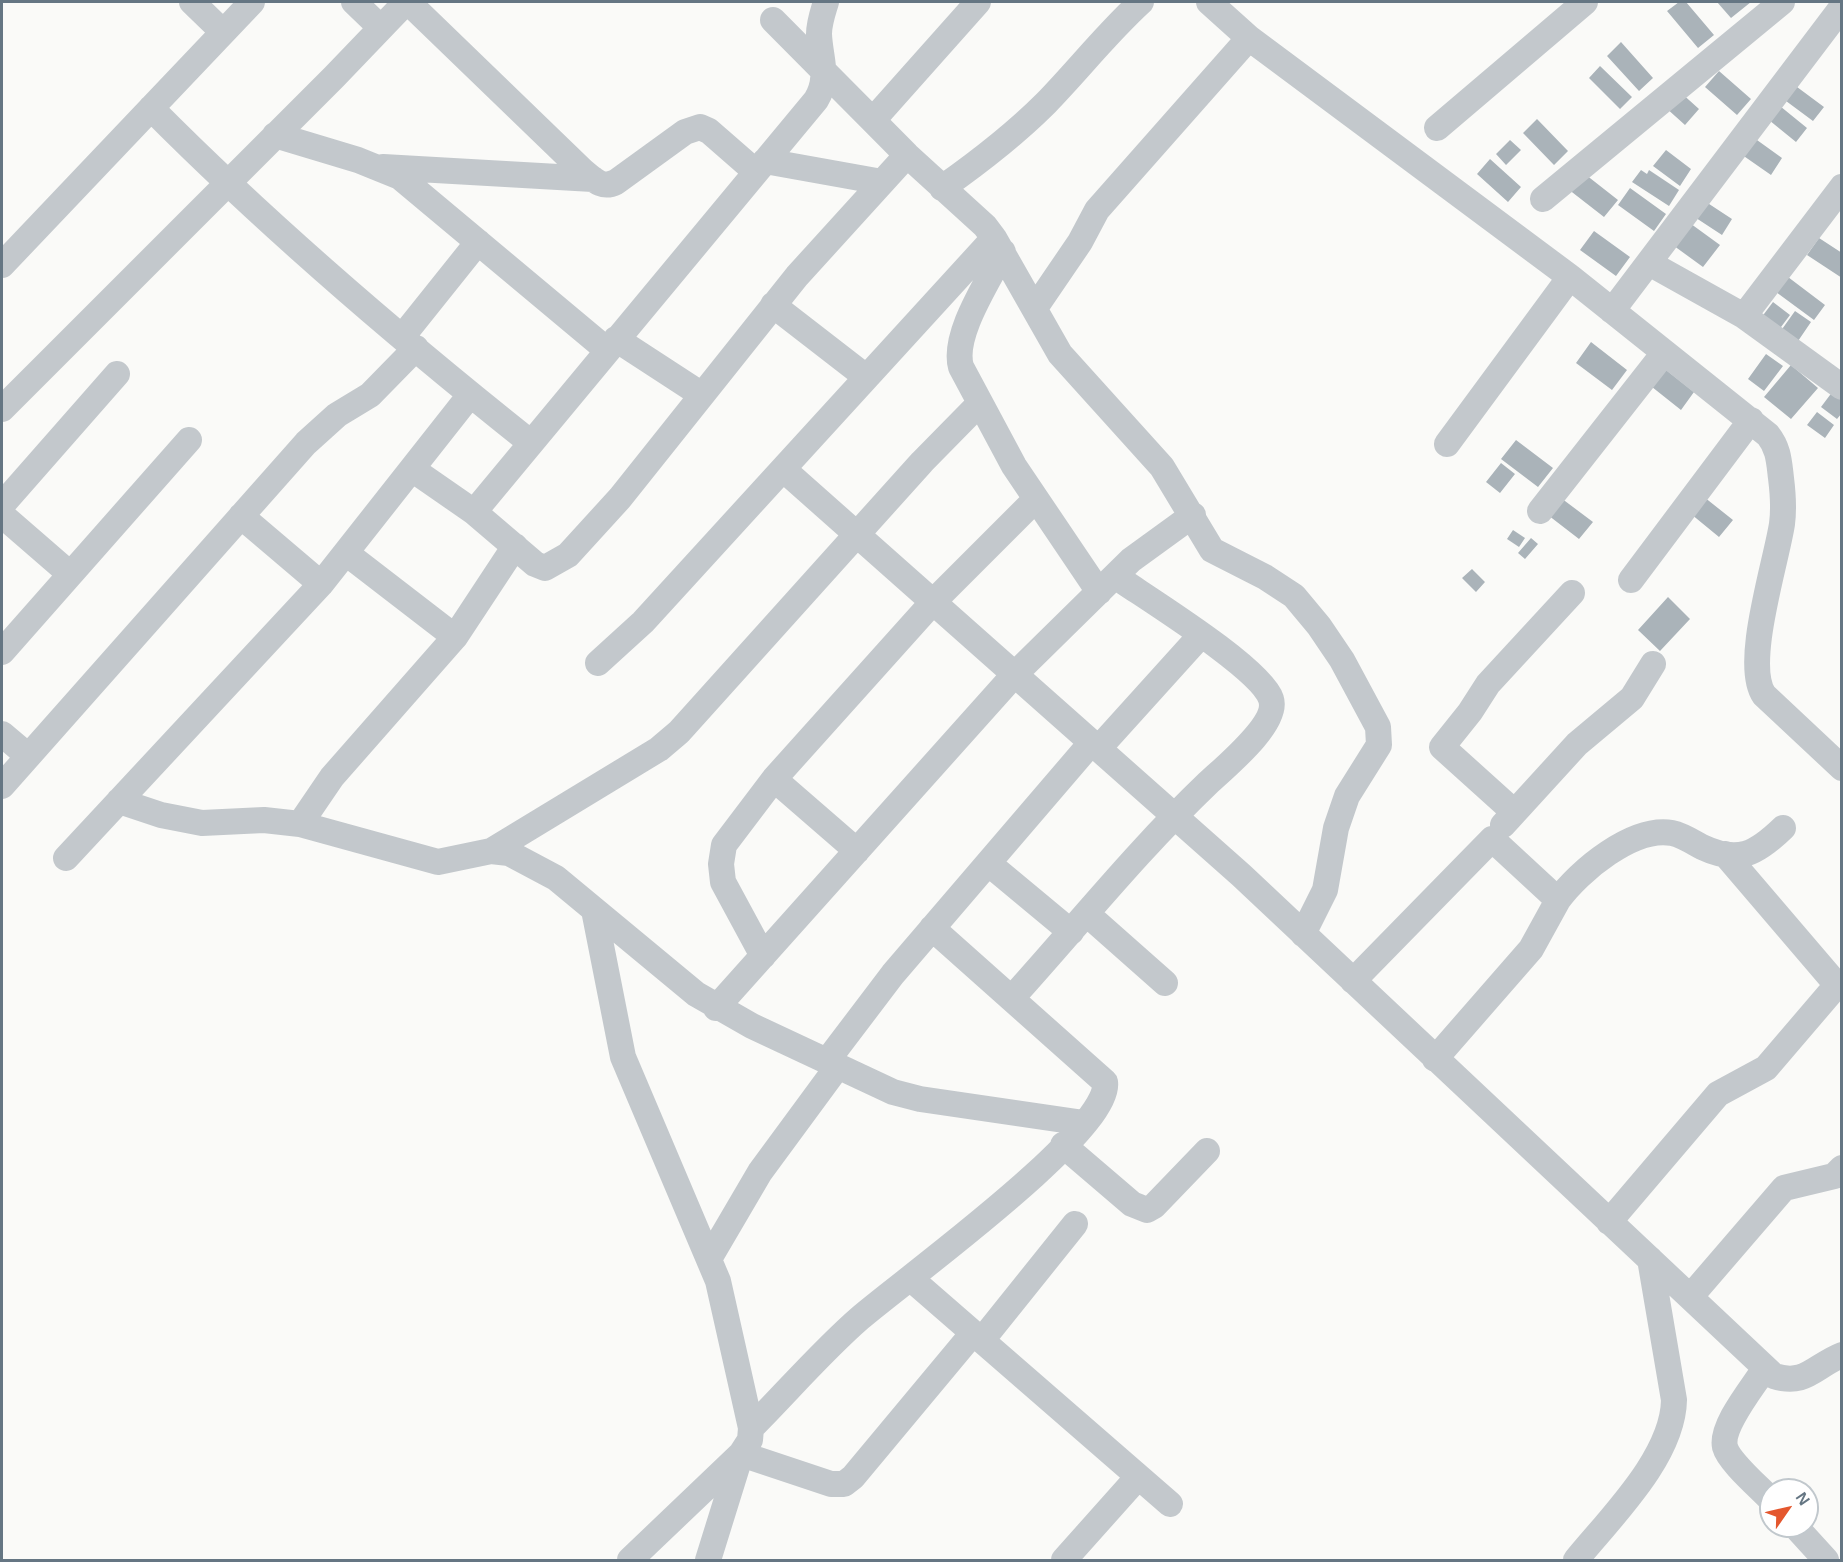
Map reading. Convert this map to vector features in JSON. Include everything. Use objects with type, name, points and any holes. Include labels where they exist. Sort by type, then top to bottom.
[{"type":"street","points":[[192,2],[224,32]]},
{"type":"street","points":[[2,265],[252,2]]},
{"type":"street","points":[[354,2],[381,28]]},
{"type":"street","points":[[2,409],[407,2],[593,179],[609,186],[685,132],[700,127],[761,166],[882,182]]},
{"type":"street","points":[[474,512],[816,100],[826,73],[819,34],[826,2]]},
{"type":"street","points":[[873,120],[978,2]]},
{"type":"street","points":[[942,188],[1006,140],[1038,110],[1107,33],[1142,2]]},
{"type":"street","points":[[1209,2],[1249,38],[1570,277],[1751,420],[1775,444],[1784,502],[1782,523],[1758,641],[1758,686],[1764,695],[1842,768]]},
{"type":"street","points":[[1437,128],[1585,2]]},
{"type":"street","points":[[1544,199],[1782,2]]},
{"type":"street","points":[[1612,311],[1842,7]]},
{"type":"street","points":[[772,20],[906,155],[985,225],[1060,354],[1162,467],[1212,550],[1285,589],[1300,603],[1342,660],[1378,727],[1378,746],[1347,796],[1336,828],[1325,890],[1303,934]]},
{"type":"street","points":[[1035,308],[1080,242],[1097,210],[1249,38]]},
{"type":"street","points":[[151,108],[227,184],[470,395],[531,443]]},
{"type":"street","points":[[275,135],[378,167],[400,177],[478,242],[612,345],[702,395]]},
{"type":"street","points":[[412,469],[474,512],[534,564],[545,568],[568,555],[620,498],[773,305],[906,155]]},
{"type":"street","points":[[378,167],[593,179]]},
{"type":"street","points":[[1744,316],[1842,187]]},
{"type":"street","points":[[2,786],[306,443],[337,415],[370,395],[409,343],[478,242]]},
{"type":"street","points":[[598,663],[643,622],[866,377],[998,245]]},
{"type":"street","points":[[998,245],[967,324],[958,357],[979,404],[1014,466],[1036,499],[1107,584],[1201,635],[1261,684],[1272,701],[1272,710],[1266,722],[1250,742],[1174,816],[1012,998]]},
{"type":"street","points":[[1649,263],[1744,316],[1840,382]]},
{"type":"street","points":[[1448,444],[1570,277]]},
{"type":"street","points":[[773,305],[866,377]]},
{"type":"street","points":[[1540,510],[1664,353]]},
{"type":"street","points":[[2,505],[117,374]]},
{"type":"street","points":[[66,858],[321,584],[470,395]]},
{"type":"street","points":[[491,851],[659,749],[672,738],[814,585],[857,534],[979,404]]},
{"type":"street","points":[[1631,580],[1751,420]]},
{"type":"street","points":[[2,652],[189,440]]},
{"type":"street","points":[[783,469],[1174,816],[1303,934],[1774,1376],[1786,1380],[1800,1380],[1842,1355]]},
{"type":"street","points":[[763,956],[723,882],[720,864],[724,845],[774,779],[932,603],[1036,499]]},
{"type":"street","points":[[2,515],[70,574]]},
{"type":"street","points":[[716,1008],[1014,675],[1131,560],[1193,515]]},
{"type":"street","points":[[241,516],[321,584]]},
{"type":"street","points":[[300,824],[332,777],[455,637],[515,546]]},
{"type":"street","points":[[346,553],[455,637]]},
{"type":"street","points":[[1513,811],[1442,747],[1470,712],[1488,684],[1572,594]]},
{"type":"street","points":[[709,1259],[760,1172],[893,974],[988,863],[1201,635]]},
{"type":"street","points":[[1353,981],[1492,839],[1513,811],[1577,744],[1632,698],[1653,664]]},
{"type":"street","points":[[2,734],[28,756]]},
{"type":"street","points":[[774,779],[857,851]]},
{"type":"street","points":[[119,801],[161,815],[202,823],[264,820],[300,824],[438,862],[491,851],[509,853],[537,866],[716,1008],[833,1064],[893,1092],[920,1099],[1084,1123]]},
{"type":"street","points":[[1435,1059],[1531,949],[1558,900],[1573,879],[1590,864],[1654,833],[1673,833],[1712,852],[1739,856],[1762,849],[1783,828]]},
{"type":"street","points":[[1492,839],[1558,900]]},
{"type":"street","points":[[1609,1222],[1718,1094],[1766,1068],[1839,985],[1725,854]]},
{"type":"street","points":[[988,863],[1165,982]]},
{"type":"street","points":[[594,910],[623,1057],[723,1297],[751,1428],[750,1440],[741,1454],[630,1560]]},
{"type":"street","points":[[751,1428],[859,1319],[988,1217],[1084,1123],[1102,1101],[1106,1091],[1105,1082],[932,928]]},
{"type":"street","points":[[1063,1145],[1132,1204],[1147,1210],[1154,1206],[1207,1151]]},
{"type":"street","points":[[1691,1296],[1784,1188],[1834,1176],[1842,1168]]},
{"type":"street","points":[[741,1454],[831,1484],[844,1484],[853,1477],[1075,1224]]},
{"type":"street","points":[[1576,1560],[1658,1455],[1673,1419],[1674,1400],[1650,1259]]},
{"type":"street","points":[[910,1278],[1170,1504]]},
{"type":"street","points":[[1759,1487],[1730,1455],[1725,1446],[1725,1433],[1765,1368]]},
{"type":"street","points":[[708,1560],[741,1454]]},
{"type":"street","points":[[1064,1560],[1138,1477]]},
{"type":"street","points":[[1805,1538],[1826,1560]]},
{"type":"building","points":[[1679,2],[1686,2],[1714,35],[1698,48],[1667,11]]},
{"type":"building","points":[[1717,2],[1751,2],[1731,18]]},
{"type":"building","points":[[1621,42],[1653,78],[1639,91],[1607,56]]},
{"type":"building","points":[[1600,66],[1632,97],[1620,109],[1589,78]]},
{"type":"building","points":[[1719,71],[1751,99],[1737,115],[1705,87]]},
{"type":"building","points":[[1793,84],[1824,107],[1813,121],[1782,98]]},
{"type":"building","points":[[1679,91],[1699,109],[1685,125],[1665,107]]},
{"type":"building","points":[[1775,102],[1807,128],[1796,142],[1764,116]]},
{"type":"building","points":[[1537,119],[1568,151],[1554,165],[1523,133]]},
{"type":"building","points":[[1750,135],[1782,158],[1771,175],[1738,152]]},
{"type":"building","points":[[1510,140],[1521,150],[1506,165],[1496,154]]},
{"type":"building","points":[[1666,150],[1691,169],[1680,186],[1653,166]]},
{"type":"building","points":[[1490,159],[1521,187],[1508,202],[1477,174]]},
{"type":"building","points":[[1641,170],[1647,174],[1649,170],[1679,190],[1669,206],[1632,182]]},
{"type":"building","points":[[1581,171],[1618,200],[1604,217],[1568,189]]},
{"type":"building","points":[[1630,188],[1666,214],[1654,231],[1618,205]]},
{"type":"building","points":[[1703,200],[1732,219],[1722,235],[1693,216]]},
{"type":"building","points":[[1687,221],[1720,245],[1703,267],[1670,243]]},
{"type":"building","points":[[1594,231],[1630,257],[1616,276],[1580,250]]},
{"type":"building","points":[[1819,238],[1842,253],[1842,278],[1807,255]]},
{"type":"building","points":[[1788,277],[1825,305],[1814,320],[1776,292]]},
{"type":"building","points":[[1773,302],[1790,315],[1778,331],[1761,318]]},
{"type":"building","points":[[1795,311],[1811,322],[1796,344],[1780,332]]},
{"type":"building","points":[[1591,342],[1627,370],[1612,390],[1576,363]]},
{"type":"building","points":[[1766,354],[1783,366],[1764,391],[1748,379]]},
{"type":"building","points":[[1791,365],[1818,388],[1791,419],[1764,397]]},
{"type":"building","points":[[1661,366],[1694,392],[1681,410],[1647,383]]},
{"type":"building","points":[[1836,387],[1842,392],[1842,413],[1837,419],[1821,407]]},
{"type":"building","points":[[1817,412],[1834,425],[1825,438],[1807,425]]},
{"type":"building","points":[[1516,440],[1553,468],[1538,487],[1501,459]]},
{"type":"building","points":[[1501,463],[1515,474],[1500,493],[1486,482]]},
{"type":"building","points":[[1557,495],[1593,522],[1579,539],[1544,512]]},
{"type":"building","points":[[1704,497],[1733,520],[1719,537],[1691,514]]},
{"type":"building","points":[[1513,530],[1525,538],[1519,547],[1507,539]]},
{"type":"building","points":[[1531,538],[1538,544],[1525,559],[1518,553]]},
{"type":"building","points":[[1472,569],[1485,582],[1476,592],[1462,578]]},
{"type":"building","points":[[1668,597],[1690,619],[1660,651],[1638,630]]}]
